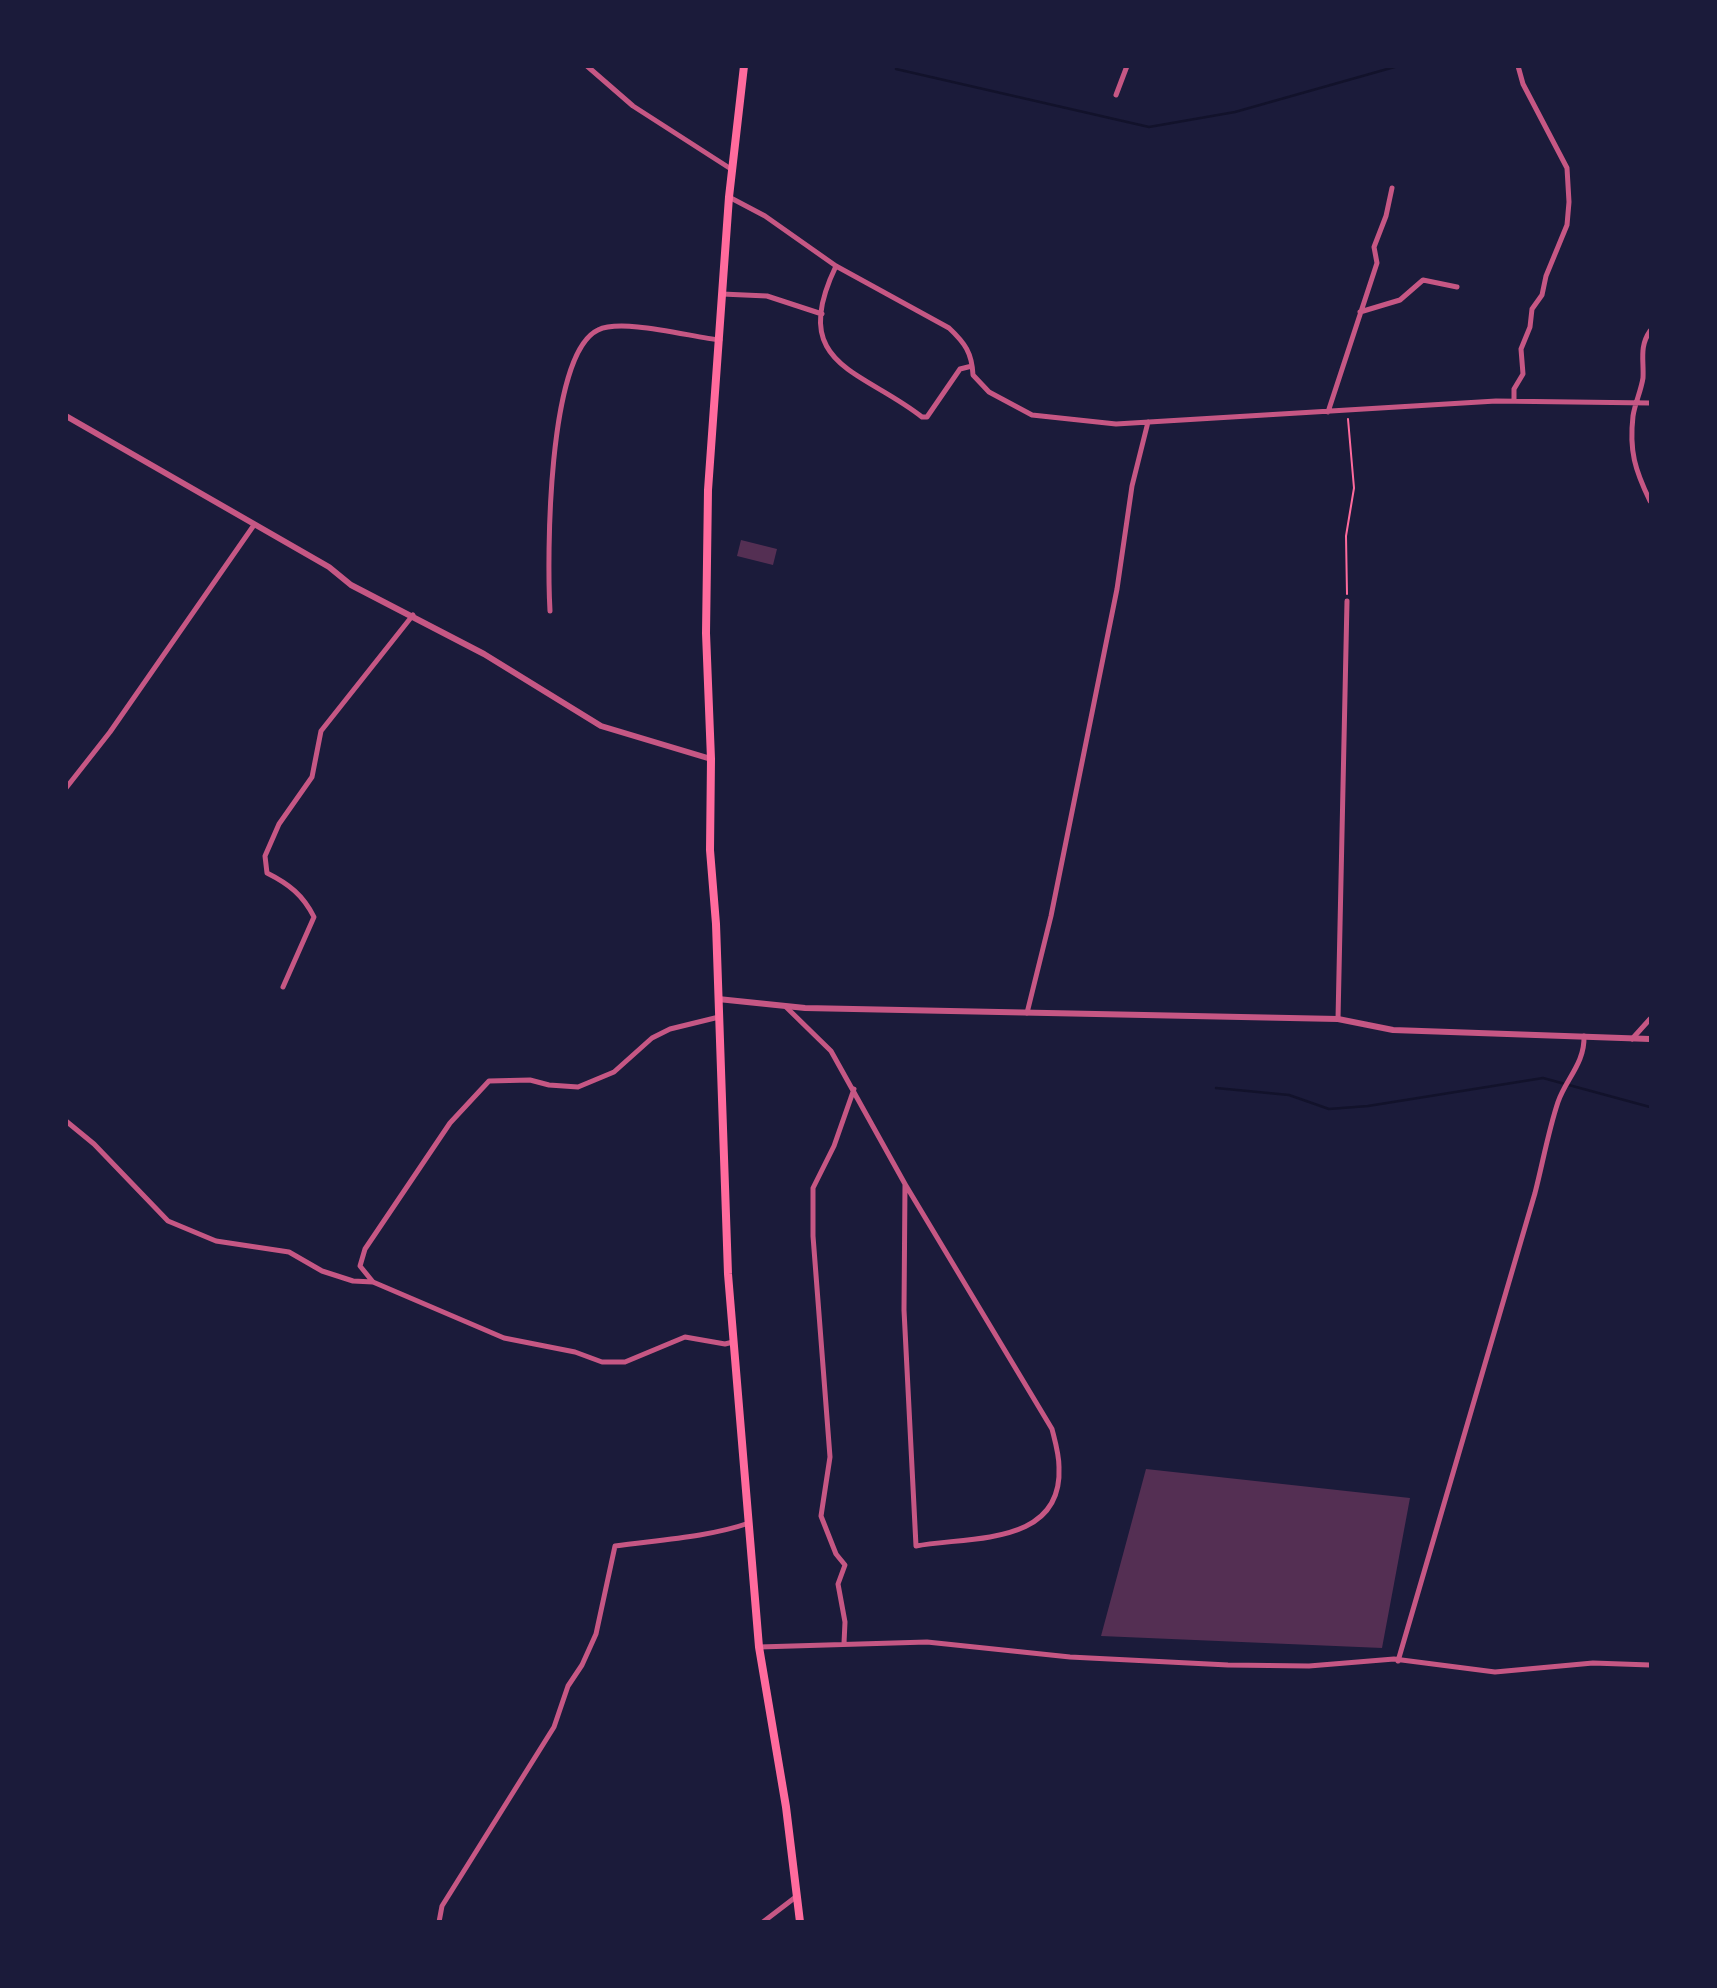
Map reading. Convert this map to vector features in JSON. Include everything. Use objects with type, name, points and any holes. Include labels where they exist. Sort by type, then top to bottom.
[{"type":"main road","points":[[744,66],[731,169],[706,533],[706,633],[711,759],[710,850],[728,1275],[759,1647],[800,1922]]},
{"type":"street","points":[[587,66],[633,106],[731,169]]},
{"type":"street","points":[[1116,95],[1127,66]]},
{"type":"street","points":[[1514,401],[1514,389],[1522,374],[1521,349],[1530,327],[1532,309],[1542,295],[1546,275],[1567,225],[1569,202],[1567,169],[1523,84],[1518,66]]},
{"type":"street","points":[[1328,412],[1377,263],[1374,247],[1386,216],[1392,188]]},
{"type":"street","points":[[729,197],[765,216],[836,266],[949,328],[962,340],[972,356],[973,375],[989,392],[1032,415],[1116,424],[1514,401],[1637,400],[1650,403]]},
{"type":"street","points":[[836,266],[823,297],[822,314],[825,342],[839,365],[888,391],[922,417],[927,417],[960,369],[972,366]]},
{"type":"street","points":[[1360,312],[1400,300],[1423,279],[1457,287]]},
{"type":"street","points":[[722,294],[767,296],[822,314]]},
{"type":"street","points":[[550,611],[548,536],[554,473],[566,388],[579,350],[595,332],[612,326],[719,340]]},
{"type":"street","points":[[1650,331],[1643,345],[1644,366],[1633,416],[1636,474],[1650,501]]},
{"type":"street","points":[[66,416],[329,567],[351,585],[484,654],[601,726],[711,759]]},
{"type":"street","points":[[1027,1013],[1056,890],[1117,589],[1132,486],[1148,422]]},
{"type":"street","points":[[66,788],[110,732],[254,525]]},
{"type":"street","points":[[1338,1019],[1347,601]]},
{"type":"street","points":[[283,987],[314,917],[307,902],[288,883],[267,873],[265,856],[279,824],[312,777],[321,731],[413,615]]},
{"type":"street","points":[[718,999],[784,1006],[1338,1019],[1393,1030],[1650,1039]]},
{"type":"street","points":[[784,1006],[831,1051],[905,1184],[1052,1429],[1059,1468],[1053,1500],[1021,1530],[1002,1537],[916,1546],[904,1310],[905,1184]]},
{"type":"street","points":[[373,1282],[360,1266],[365,1249],[450,1123],[489,1081],[530,1080],[549,1086],[578,1087],[614,1072],[652,1038],[719,1017]]},
{"type":"street","points":[[1632,1039],[1650,1019]]},
{"type":"street","points":[[1398,1661],[1535,1193],[1559,1097],[1584,1049],[1584,1036]]},
{"type":"street","points":[[844,1643],[845,1622],[838,1584],[845,1565],[836,1553],[821,1516],[830,1457],[813,1236],[813,1188],[834,1146],[854,1089]]},
{"type":"street","points":[[66,1121],[94,1144],[168,1221],[216,1241],[289,1252],[323,1271],[353,1281],[373,1282],[504,1338],[575,1352],[602,1362],[625,1362],[685,1337],[725,1344],[734,1341]]},
{"type":"street","points":[[439,1922],[442,1906],[554,1727],[568,1686],[582,1665],[596,1634],[616,1554],[615,1546],[721,1532],[749,1523]]},
{"type":"street","points":[[759,1647],[844,1643],[959,1644],[1070,1657],[1309,1666],[1398,1661],[1495,1672],[1593,1663],[1650,1665]]},
{"type":"street","points":[[763,1922],[797,1896]]},
{"type":"path","points":[[1347,601],[1346,536],[1354,488],[1348,411]]},
{"type":"building","points":[[741,540],[777,549],[773,565],[737,556]]},
{"type":"building","points":[[1146,1469],[1410,1498],[1382,1648],[1101,1636]]},
{"type":"waterway","points":[[896,69],[1149,127],[1235,112],[1398,66]]},
{"type":"waterway","points":[[1216,1088],[1289,1095],[1329,1109],[1368,1106],[1543,1078],[1650,1107]]}]
